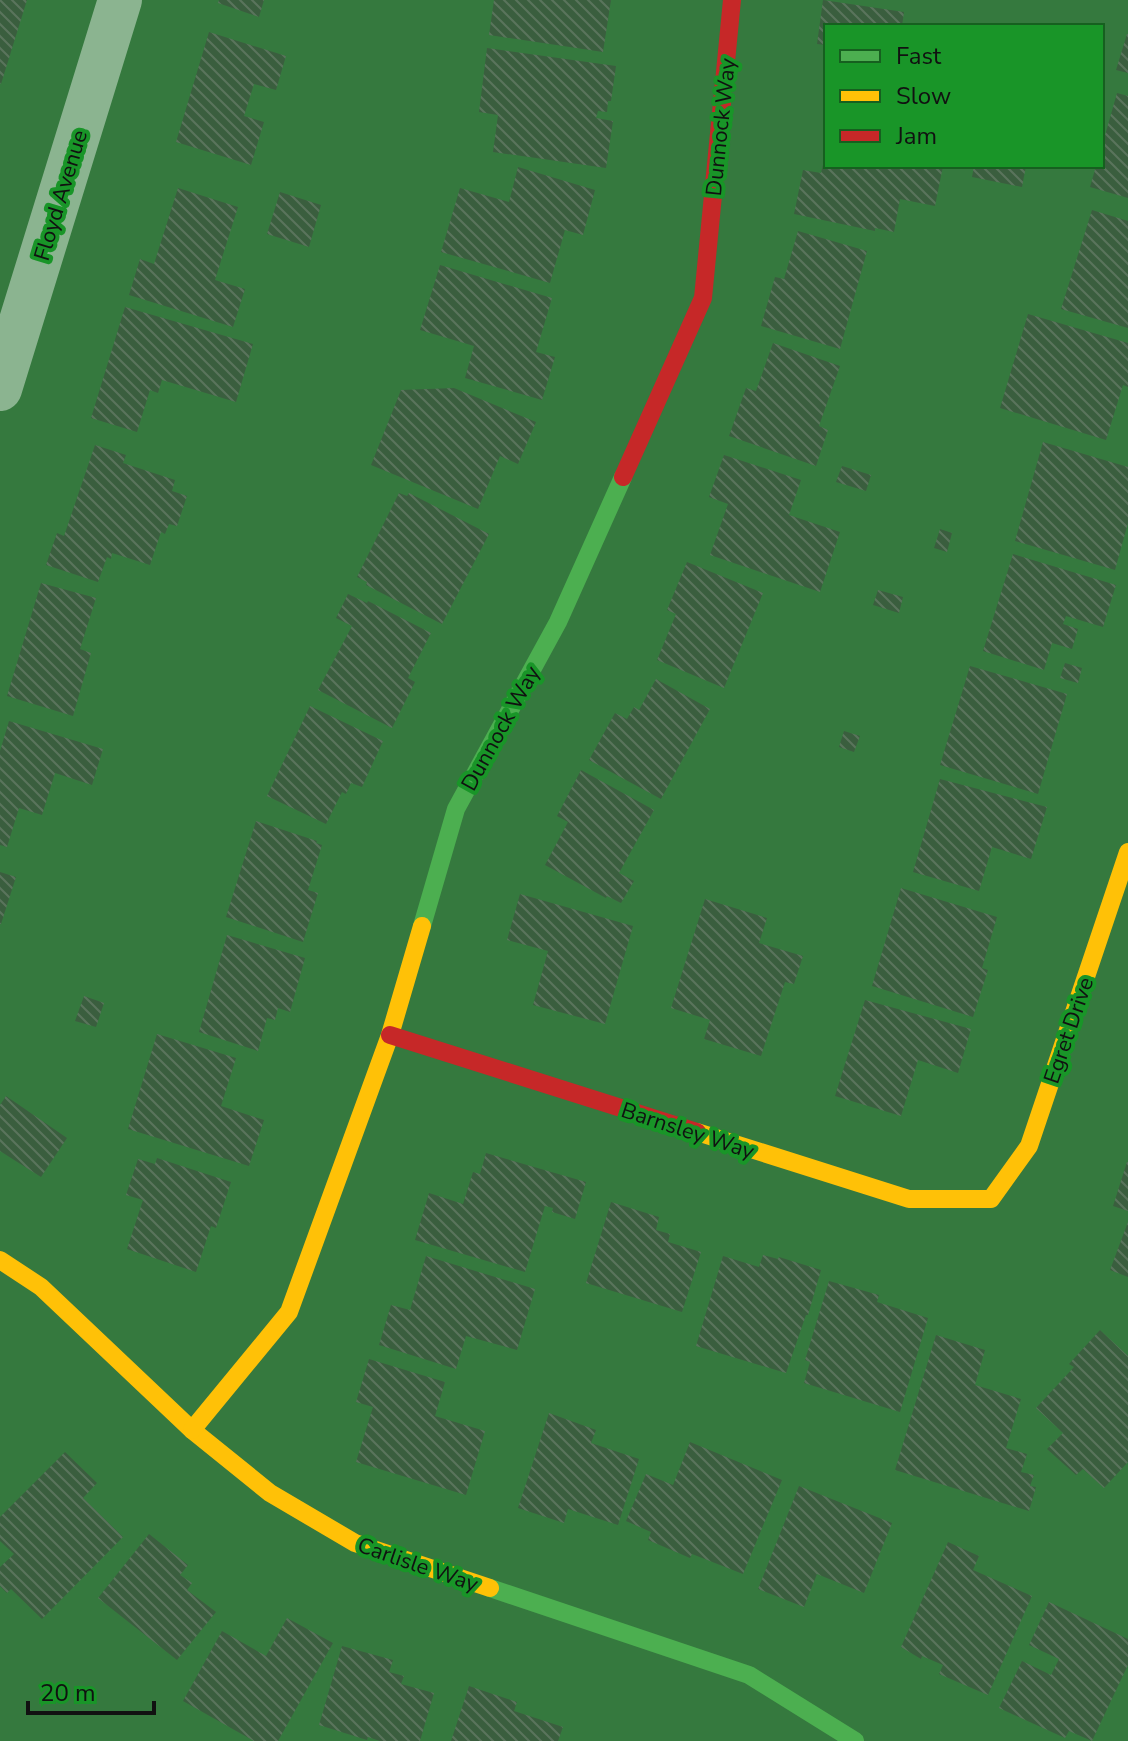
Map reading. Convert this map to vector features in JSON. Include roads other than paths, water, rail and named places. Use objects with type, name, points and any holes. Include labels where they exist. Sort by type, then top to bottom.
[{"type":"street","name":"Floyd Avenue","points":[[0,389],[120,0]]},
{"type":"street","name":"Dunnock Way","points":[[192,1430],[289,1312],[390,1035],[456,809],[558,622],[703,298],[732,0]]},
{"type":"street","name":"Egret Drive","points":[[991,1199],[1029,1146],[1128,852]]},
{"type":"street","name":"Barnsley Way","points":[[390,1035],[909,1199],[991,1199]]},
{"type":"street","name":"Carlisle Way","points":[[0,1260],[41,1287],[192,1430],[270,1493],[355,1543],[749,1675],[855,1741]]}]
